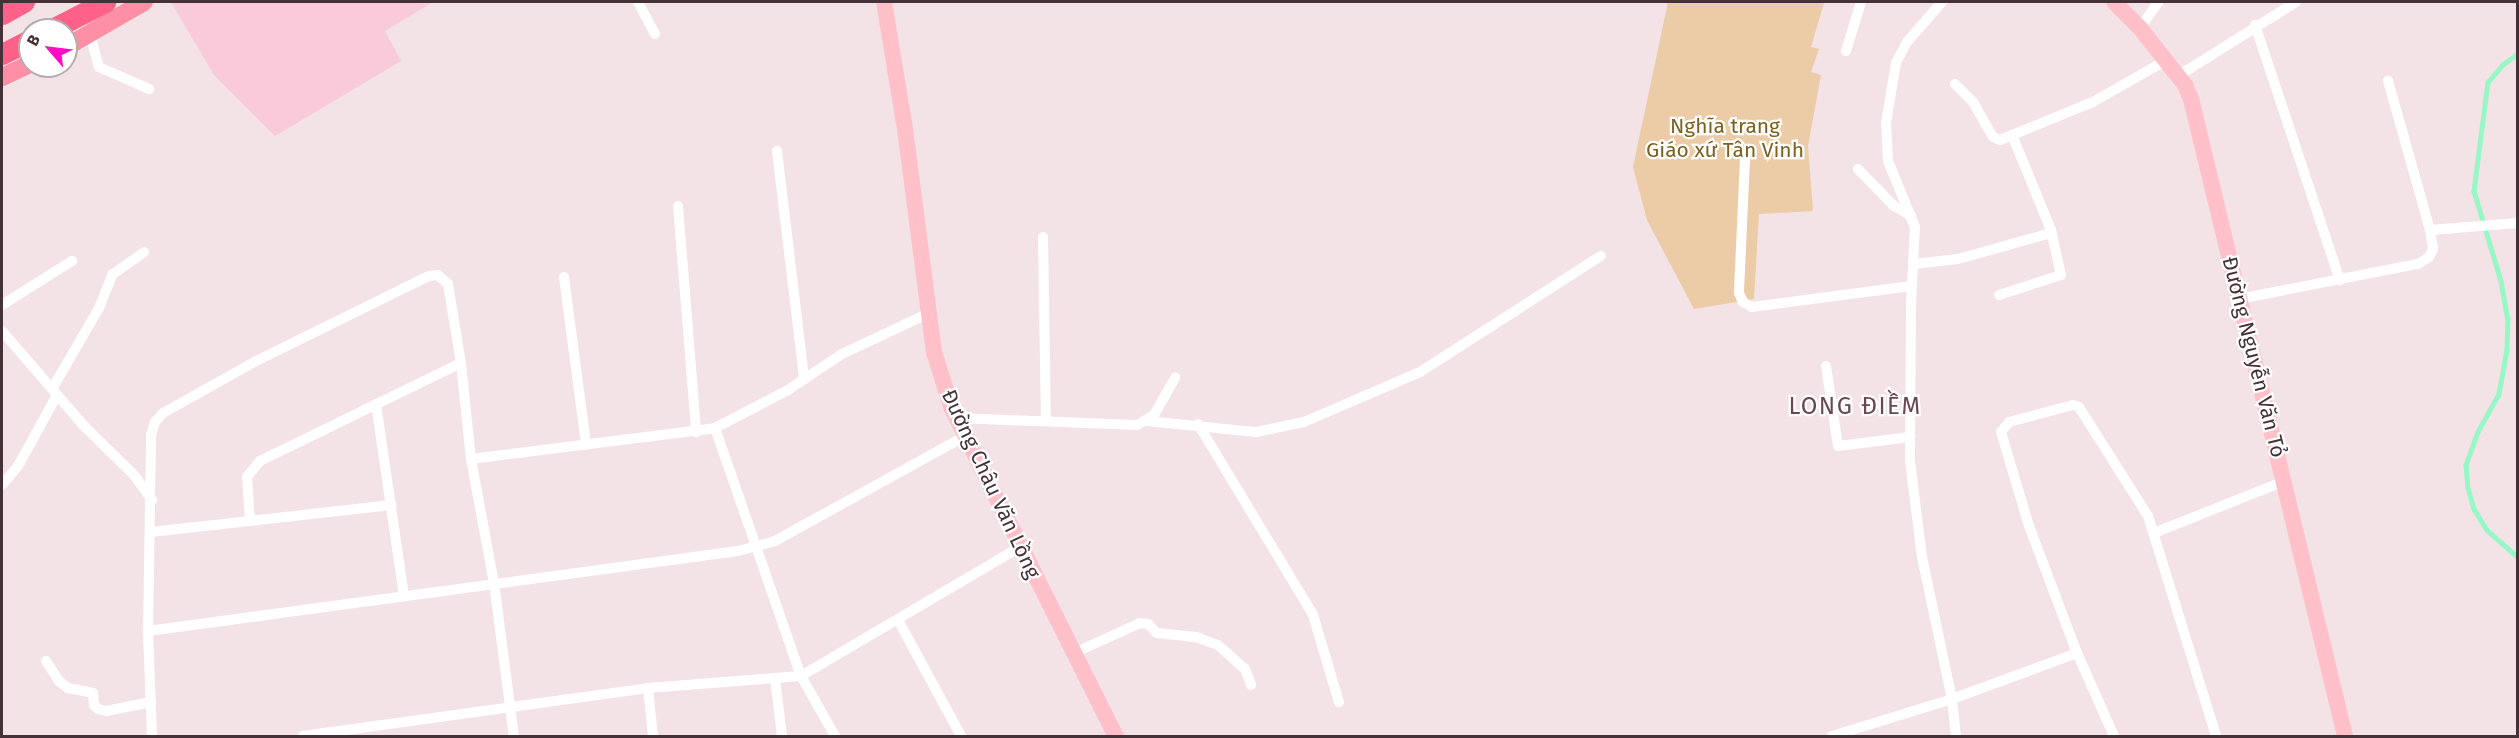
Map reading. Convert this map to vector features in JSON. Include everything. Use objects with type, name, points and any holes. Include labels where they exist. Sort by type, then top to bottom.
[{"type":"highway","points":[[74,18],[105,2]]},
{"type":"highway","points":[[2,54],[18,46]]},
{"type":"main road","points":[[78,40],[144,2]]},
{"type":"main road","points":[[2,77],[18,70]]},
{"type":"street","points":[[638,2],[655,34]]},
{"type":"street","name":"Đường Châu Văn Lồng","points":[[884,2],[905,129],[934,352],[956,418],[1116,736]]},
{"type":"street","points":[[1846,51],[1861,2]]},
{"type":"street","points":[[1942,2],[1907,42],[1896,63],[1886,123],[1888,161],[1894,181],[1915,227],[1910,437],[1913,498],[1922,557],[1952,699],[1956,736]]},
{"type":"street","name":"Đường Nguyễn Văn Tỏ","points":[[2114,2],[2140,28],[2178,76],[2192,99],[2345,736]]},
{"type":"street","points":[[2140,28],[2158,2]]},
{"type":"street","points":[[2178,76],[2255,25],[2296,2]]},
{"type":"street","points":[[2255,25],[2340,280]]},
{"type":"street","points":[[90,34],[99,68],[149,89]]},
{"type":"street","points":[[1955,84],[1973,102],[1993,137],[2000,140],[2093,102],[2165,61]]},
{"type":"street","points":[[2239,299],[2340,280],[2423,261],[2429,257],[2433,249],[2430,230],[2388,81]]},
{"type":"street","points":[[2000,295],[2061,275],[2051,233],[2012,135]]},
{"type":"street","points":[[777,151],[804,380]]},
{"type":"street","points":[[1745,159],[1738,293],[1743,302],[1752,307],[1912,286]]},
{"type":"street","points":[[1858,169],[1894,206],[1911,216]]},
{"type":"street","points":[[678,206],[696,432]]},
{"type":"street","points":[[2430,230],[2517,224]]},
{"type":"street","points":[[1913,264],[1958,259],[2051,233]]},
{"type":"street","points":[[1043,237],[1046,420]]},
{"type":"street","points":[[2,485],[18,466],[99,308],[113,274],[144,252]]},
{"type":"street","points":[[956,418],[1137,425],[1147,422],[1198,424],[1256,432],[1304,422],[1420,372],[1601,256]]},
{"type":"street","points":[[2,305],[72,261]]},
{"type":"street","points":[[152,736],[148,631],[152,500],[151,435],[155,422],[162,413],[256,361],[429,276],[438,275],[448,284],[461,363],[471,459],[494,583],[512,708],[513,736]]},
{"type":"street","points":[[564,277],[586,446]]},
{"type":"street","points":[[471,459],[715,428],[804,380],[842,354],[929,313]]},
{"type":"street","points":[[2,331],[54,392],[134,475],[152,500]]},
{"type":"street","points":[[250,521],[247,477],[251,468],[260,461],[461,363]]},
{"type":"street","points":[[1826,366],[1838,446],[1910,437]]},
{"type":"street","points":[[1147,422],[1154,415],[1175,378]]},
{"type":"street","points":[[376,404],[404,594]]},
{"type":"street","points":[[2114,736],[2077,653],[2029,526],[2001,432],[2009,422],[2073,405],[2079,406],[2148,516],[2216,736]]},
{"type":"street","points":[[1198,424],[1313,615],[1339,702]]},
{"type":"street","points":[[715,428],[801,676],[835,736]]},
{"type":"street","points":[[148,631],[404,594],[703,558],[756,546],[775,541],[965,436]]},
{"type":"street","points":[[2154,533],[2285,481]]},
{"type":"street","points":[[151,532],[391,505]]},
{"type":"street","points":[[303,736],[648,688],[801,676],[1020,546]]},
{"type":"street","points":[[898,620],[961,736]]},
{"type":"street","points":[[1074,653],[1140,623],[1148,624],[1158,633],[1196,638],[1218,645],[1245,669],[1251,685]]},
{"type":"street","points":[[1832,736],[1952,699],[2077,653]]},
{"type":"street","points":[[46,661],[59,681],[68,688],[93,693],[94,705],[98,709],[106,711],[151,702]]},
{"type":"street","points":[[775,679],[782,736]]},
{"type":"street","points":[[648,688],[653,736]]},
{"type":"shaded area","points":[[171,2],[433,2],[385,31],[401,61],[275,136],[214,75]]},
{"type":"green space","name":"Nghĩa trang Giáo xứ Tân Vinh","points":[[1668,2],[1824,3],[1811,47],[1819,49],[1811,72],[1821,75],[1808,146],[1813,211],[1759,214],[1754,299],[1694,309],[1647,220],[1633,167]]},
{"type":"waterway","points":[[2518,54],[2503,65],[2488,82],[2474,191],[2501,281],[2508,319],[2507,350],[2499,394],[2478,432],[2466,465],[2468,488],[2474,509],[2488,531],[2518,557]]},
{"type":"district","name":"LONG ĐIỀM","points":[[1855,407]]}]
